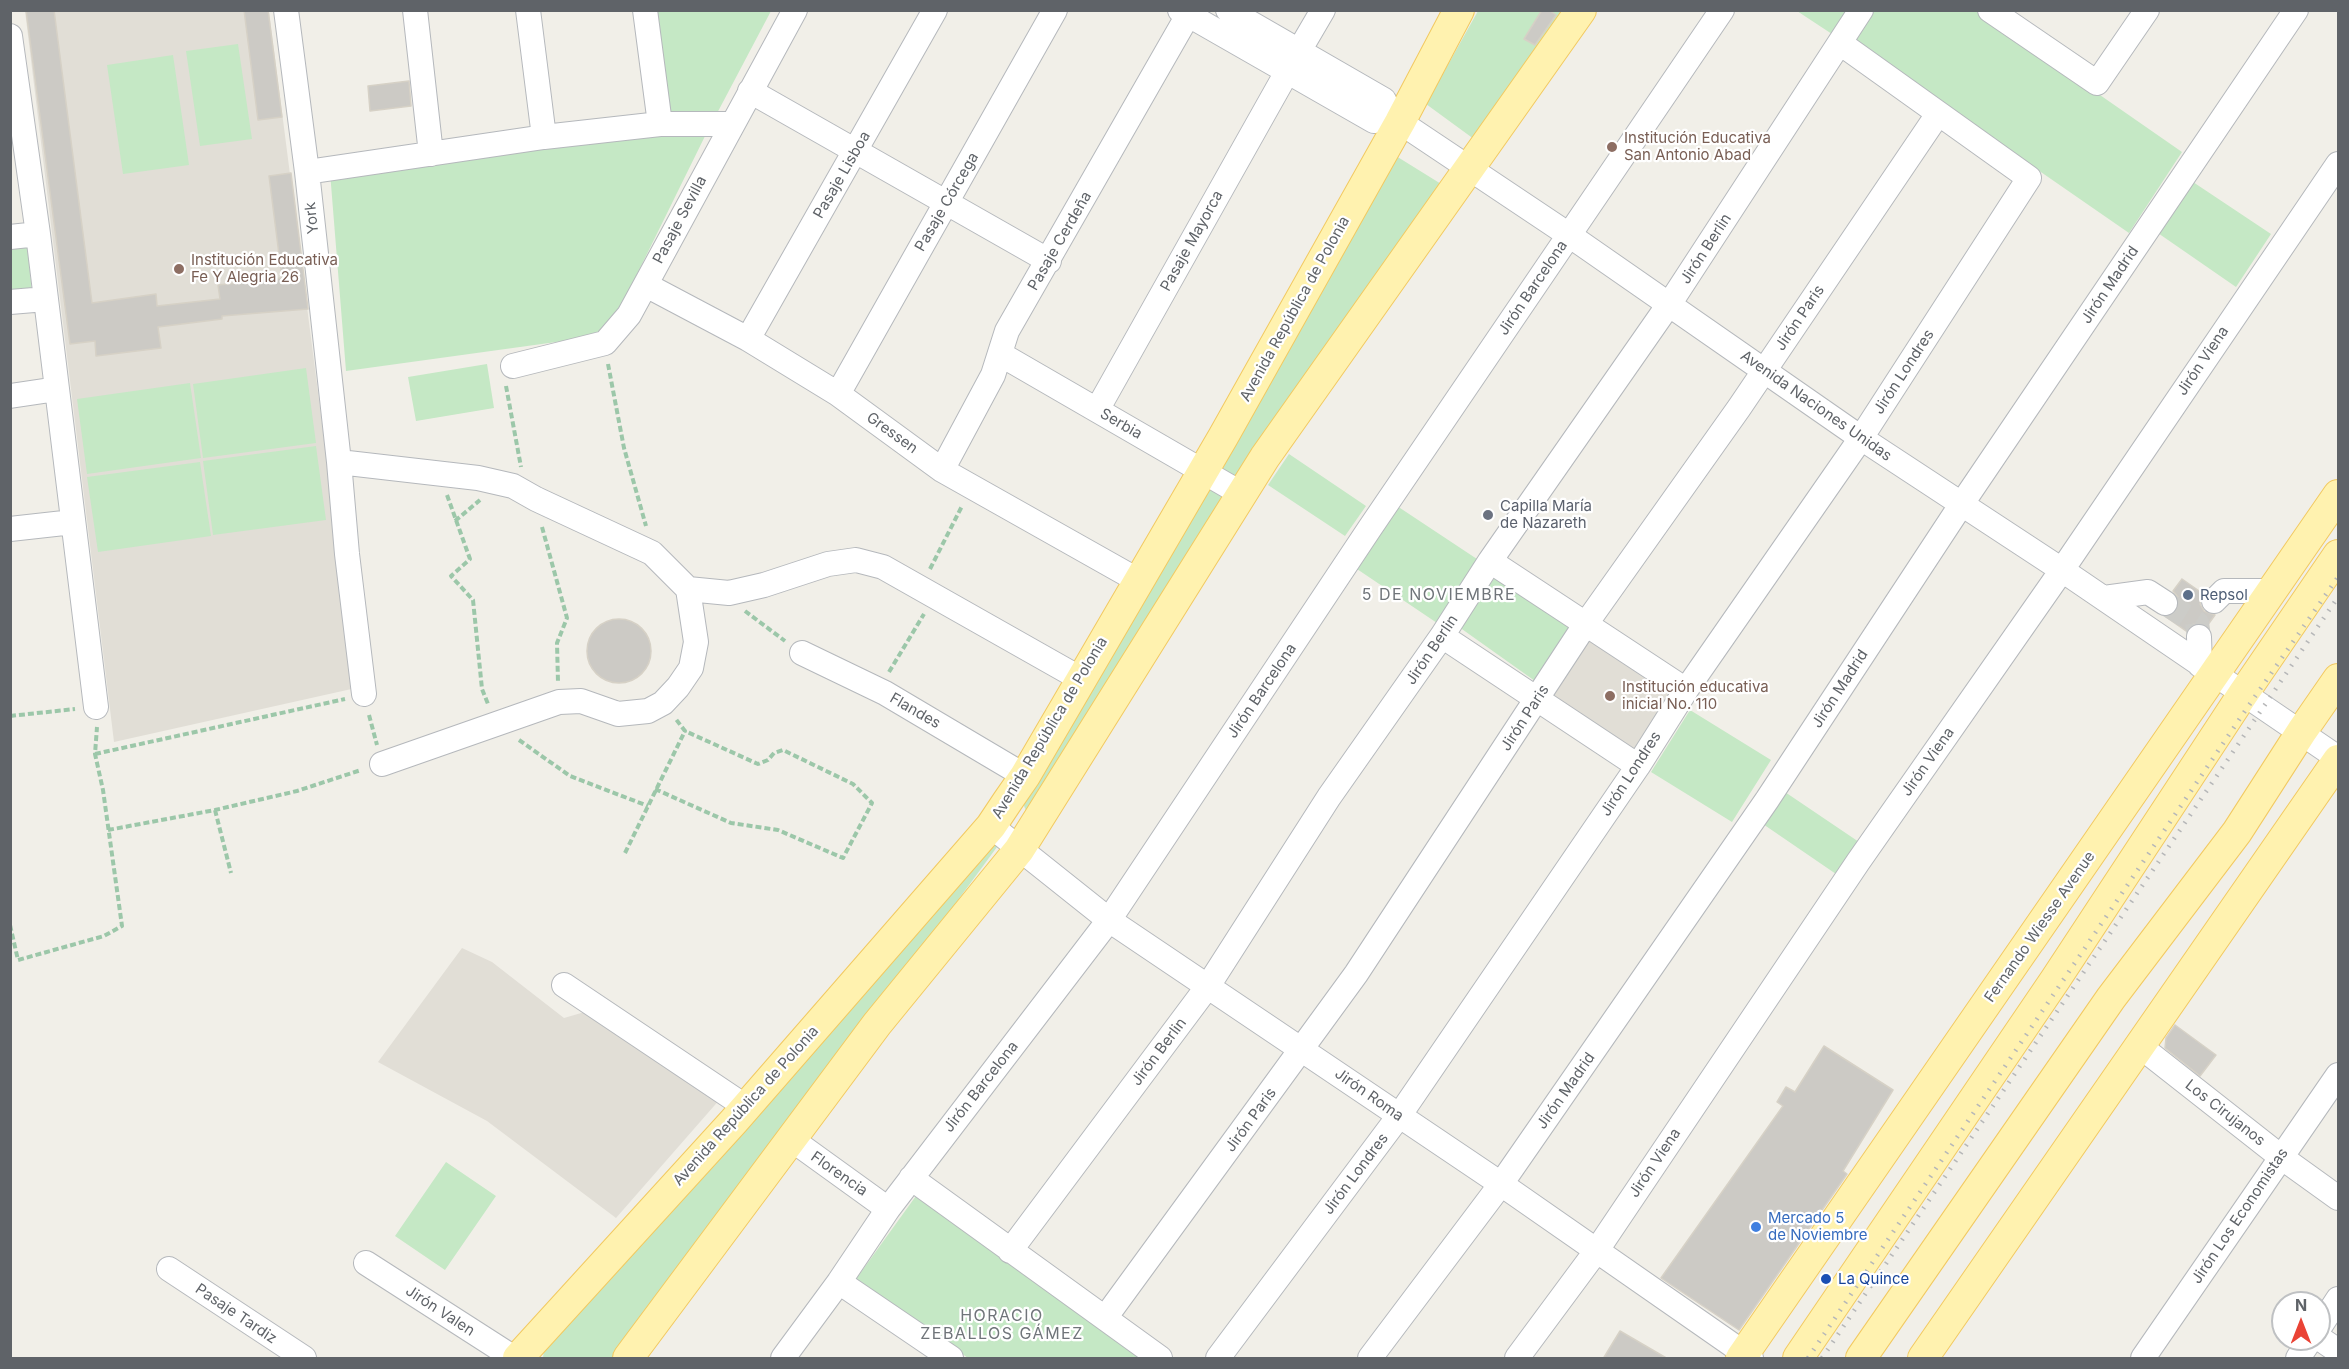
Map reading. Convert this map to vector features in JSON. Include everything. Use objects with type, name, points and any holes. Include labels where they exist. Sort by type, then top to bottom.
[{"type":"main road","name":"Avenida República de Polonia","points":[[516,1359],[746,1107],[991,826],[1025,776],[1197,481],[1395,119],[1459,10]]},
{"type":"main road","points":[[628,1359],[877,1024],[1019,850],[1265,457],[1581,10]]},
{"type":"main road","points":[[1197,481],[1236,503]]},
{"type":"main road","name":"Fernando Wiesse Avenue","points":[[1745,1357],[2208,669],[2272,591],[2338,495]]},
{"type":"main road","points":[[1798,1359],[2055,980],[2243,694],[2338,555]]},
{"type":"main road","points":[[1861,1359],[2111,998],[2237,832],[2338,679]]},
{"type":"main road","points":[[1923,1359],[2141,1047],[2338,759]]},
{"type":"street","name":"York","points":[[286,10],[307,172],[364,694]]},
{"type":"street","points":[[415,10],[431,154]]},
{"type":"street","points":[[528,10],[544,137]]},
{"type":"street","points":[[645,10],[660,124]]},
{"type":"street","name":"Pasaje Sevilla","points":[[604,344],[630,315],[795,10]]},
{"type":"street","name":"Pasaje Lisboa","points":[[748,339],[935,10]]},
{"type":"street","name":"Pasaje Córcega","points":[[838,394],[1056,10]]},
{"type":"street","name":"Avenida Naciones Unidas","points":[[1228,10],[1384,100],[1395,119],[1471,168],[1861,438],[2104,598],[2302,732],[2338,759]]},
{"type":"street","points":[[1299,51],[1323,10]]},
{"type":"street","name":"Jirón Barcelona","points":[[783,1359],[911,1178],[1109,920],[1370,528],[1722,10]]},
{"type":"street","name":"Jirón Berlin","points":[[1010,1251],[1208,986],[1329,797],[1669,304],[1861,10]]},
{"type":"street","points":[[2002,14],[2097,83],[2147,10]]},
{"type":"street","name":"Jirón Madrid","points":[[1370,1359],[1501,1184],[1767,800],[1961,505],[2296,10]]},
{"type":"street","name":"Avenida Naciones Unidas","points":[[1184,13],[1374,121],[1395,119]]},
{"type":"street","name":"Pasaje Cerdeña","points":[[942,470],[993,375],[1007,332],[1049,261],[1184,13]]},
{"type":"street","points":[[10,36],[38,234],[96,707]]},
{"type":"street","points":[[1840,43],[1938,114]]},
{"type":"street","name":"Pasaje Mayorca","points":[[1096,410],[1287,72]]},
{"type":"street","points":[[750,90],[1049,261]]},
{"type":"street","name":"Jirón Londres","points":[[1218,1359],[1399,1116],[1638,766],[1686,690],[1861,438],[2029,178],[1938,114]]},
{"type":"street","name":"Jirón Paris","points":[[1105,1318],[1356,975],[1585,625],[1764,371],[1938,114]]},
{"type":"street","points":[[307,172],[544,137],[660,124],[732,124]]},
{"type":"street","name":"Jirón Viena","points":[[1517,1359],[1597,1250],[1858,862],[2062,570],[2338,164]]},
{"type":"street","points":[[10,237],[38,234]]},
{"type":"street","name":"Gressen","points":[[646,285],[748,339],[838,394],[942,470],[1139,581]]},
{"type":"street","points":[[10,303],[46,299]]},
{"type":"street","points":[[513,366],[604,344]]},
{"type":"street","name":"Serbia","points":[[1000,354],[1096,410],[1197,481]]},
{"type":"street","points":[[10,396],[57,389]]},
{"type":"street","points":[[339,462],[478,478],[513,486],[652,553],[688,589],[696,642],[691,668],[678,687],[663,703],[648,711],[618,714],[581,701],[559,702],[382,764]]},
{"type":"street","points":[[10,529],[73,522]]},
{"type":"street","points":[[688,589],[729,593],[764,585],[828,564],[856,560],[883,567],[1081,679]]},
{"type":"street","points":[[1490,561],[1686,690]]},
{"type":"street","points":[[2214,601],[2224,591],[2272,591]]},
{"type":"street","points":[[2104,598],[2148,592],[2165,603]]},
{"type":"street","points":[[1442,636],[1536,701],[1638,766]]},
{"type":"street","points":[[2199,637],[2208,669]]},
{"type":"street","name":"Flandes","points":[[802,653],[878,690],[1025,776]]},
{"type":"street","name":"Jirón Roma","points":[[991,826],[1109,920],[1501,1184],[1745,1357]]},
{"type":"street","points":[[564,985],[746,1107]]},
{"type":"street","name":"Los Cirujanos","points":[[2141,1047],[2281,1157],[2338,1198]]},
{"type":"street","name":"Jirón Los Economistas","points":[[2143,1359],[2338,1075]]},
{"type":"street","name":"Florencia","points":[[791,1139],[888,1209]]},
{"type":"street","points":[[911,1178],[1160,1359]]},
{"type":"street","name":"Jirón Valen","points":[[366,1263],[516,1359]]},
{"type":"street","name":"Pasaje Tardiz","points":[[169,1269],[304,1359]]},
{"type":"street","points":[[839,1282],[951,1359]]},
{"type":"path","points":[[604,344],[624,448],[648,533]]},
{"type":"path","points":[[513,366],[506,385],[522,465]]},
{"type":"path","points":[[878,690],[926,592],[972,488]]},
{"type":"path","points":[[536,499],[567,618],[557,643],[559,702]]},
{"type":"path","points":[[455,521],[470,559],[451,576],[473,600],[482,689],[495,724],[570,776],[648,806]]},
{"type":"path","points":[[729,593],[747,613],[802,653]]},
{"type":"path","points":[[95,754],[364,694],[382,764],[297,791],[215,810],[108,830]]},
{"type":"path","points":[[656,789],[731,823],[778,830],[843,858],[872,803],[853,784],[783,750],[758,764],[685,731],[663,703]]},
{"type":"path","points":[[10,716],[96,707],[98,737],[95,754],[122,926],[104,936],[18,960],[10,925]]},
{"type":"path","points":[[625,853],[685,731]]},
{"type":"path","points":[[215,810],[231,873]]},
{"type":"shaded area","name":"Institución Educativa Fe Y Alegria 26","points":[[25,11],[269,11],[356,688],[114,742]]},
{"type":"shaded area","name":"Institución educativa inicial No. 110","points":[[1586,631],[1679,692],[1635,761],[1542,700]]},
{"type":"shaded area","points":[[462,948],[492,962],[564,1018],[595,1009],[721,1098],[616,1218],[487,1121],[378,1062]]},
{"type":"green space","points":[[647,11],[771,11],[714,119],[662,120]]},
{"type":"green space","points":[[1478,11],[1570,11],[1478,142],[1426,104]]},
{"type":"green space","points":[[1797,11],[1853,11],[1835,36]]},
{"type":"green space","points":[[1874,11],[1979,11],[2182,152],[2129,233],[1853,42]]},
{"type":"green space","points":[[238,44],[252,139],[200,146],[186,51]]},
{"type":"green space","points":[[173,55],[189,165],[123,174],[107,65]]},
{"type":"green space","points":[[708,130],[611,327],[578,339],[346,371],[330,172]]},
{"type":"green space","points":[[1396,156],[1446,187],[1027,813],[1022,801]]},
{"type":"green space","points":[[2190,180],[2271,234],[2236,287],[2155,231]]},
{"type":"green space","points":[[27,240],[32,292],[11,295],[10,242]]},
{"type":"green space","points":[[487,364],[494,408],[416,421],[408,377]]},
{"type":"green space","points":[[306,368],[316,443],[203,458],[193,384]]},
{"type":"green space","points":[[190,383],[201,458],[87,474],[77,399]]},
{"type":"green space","points":[[316,446],[326,520],[213,535],[203,461]]},
{"type":"green space","points":[[1289,454],[1366,506],[1345,536],[1268,485]]},
{"type":"green space","points":[[200,462],[211,536],[98,552],[87,477]]},
{"type":"green space","points":[[1397,506],[1480,561],[1437,623],[1354,567]]},
{"type":"green space","points":[[1496,576],[1572,630],[1535,681],[1459,627]]},
{"type":"green space","points":[[1690,710],[1771,760],[1732,822],[1651,772]]},
{"type":"green space","points":[[1782,790],[1859,842],[1836,874],[1760,822]]},
{"type":"green space","points":[[998,838],[997,847],[621,1358],[543,1358],[544,1348]]},
{"type":"green space","points":[[446,1162],[496,1196],[445,1270],[395,1236]]},
{"type":"green space","points":[[921,1189],[1156,1358],[968,1358],[856,1279]]},
{"type":"building","points":[[26,10],[54,10],[92,303],[156,294],[157,306],[220,299],[218,285],[282,278],[269,176],[291,173],[308,309],[222,316],[222,319],[158,327],[161,348],[96,356],[95,341],[70,344]]},
{"type":"building","points":[[244,10],[268,10],[282,117],[258,120]]},
{"type":"building","points":[[1542,10],[1549,10],[1556,15],[1535,45],[1524,39]]},
{"type":"building","points":[[409,81],[411,106],[370,111],[368,86]]},
{"type":"building","points":[[2182,579],[2202,593],[2200,604],[2204,611],[2215,615],[2207,626],[2198,623],[2191,625],[2186,631],[2166,617],[2177,610],[2178,597],[2173,591]]},
{"type":"building","points":[[613,619],[625,619],[642,628],[649,639],[651,651],[649,663],[642,674],[625,683],[613,683],[601,678],[592,669],[587,657],[587,645],[592,633],[601,624]]},
{"type":"building","points":[[2175,1025],[2216,1055],[2200,1076],[2165,1048],[2166,1038]]},
{"type":"building","name":"Mercado 5 de Noviembre","points":[[1824,1046],[1893,1090],[1843,1171],[1847,1174],[1739,1330],[1661,1278],[1783,1106],[1777,1102],[1786,1087],[1795,1092]]},
{"type":"building","points":[[1620,1331],[1668,1359],[1603,1359]]},
{"type":"tunnel","points":[[2165,603],[2197,623],[2199,637]]},
{"type":"railway","points":[[1808,1358],[2338,577]]},
{"type":"railway","points":[[1822,1358],[2338,597]]},
{"type":"place","name":"Institución Educativa San Antonio Abad","points":[[1612,147]]},
{"type":"place","name":"Institución Educativa Fe Y Alegria 26","points":[[179,269]]},
{"type":"place","name":"Capilla María de Nazareth","points":[[1488,515]]},
{"type":"place","name":"Repsol","points":[[2188,595]]},
{"type":"place","name":"Institución educativa inicial No. 110","points":[[1610,696]]},
{"type":"place","name":"Mercado 5 de Noviembre","points":[[1756,1227]]},
{"type":"place","name":"La Quince","points":[[1826,1279]]},
{"type":"district","name":"5 DE NOVIEMBRE","points":[[1439,595]]},
{"type":"district","name":"HORACIO ZEBALLOS GÁMEZ","points":[[1002,1325]]}]
